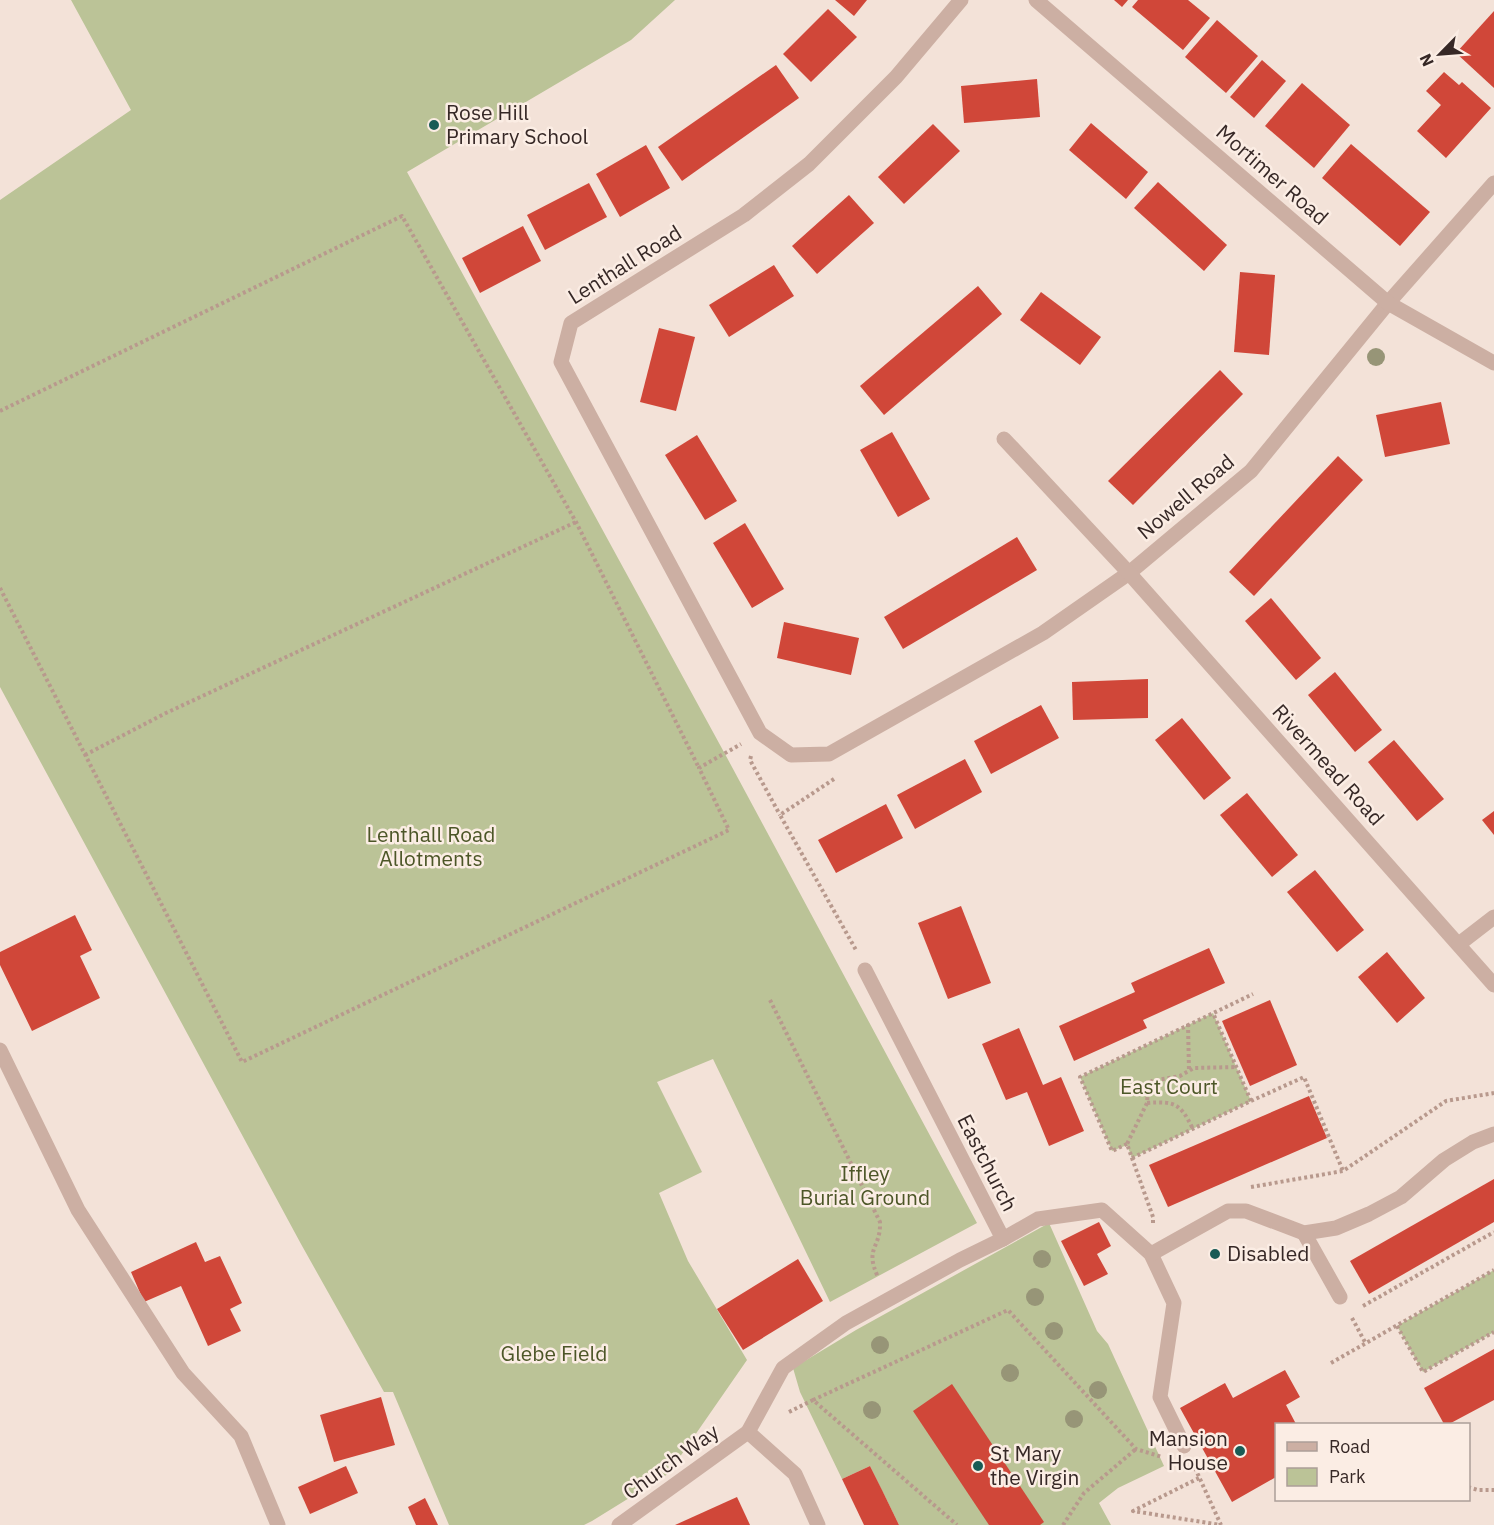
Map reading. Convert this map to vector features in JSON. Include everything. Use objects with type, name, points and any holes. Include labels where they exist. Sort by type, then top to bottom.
[{"type":"street","name":"Lenthall Road","points":[[829,754],[791,755],[760,733],[561,362],[572,323],[744,215],[809,164],[896,77],[961,0]]},
{"type":"street","name":"Mortimer Road","points":[[1036,0],[1388,303],[1494,363]]},
{"type":"street","name":"Nowell Road","points":[[829,754],[1043,633],[1129,573],[1251,471],[1388,303],[1494,183]]},
{"type":"street","name":"Rivermead Road","points":[[1004,439],[1129,573],[1494,985]]},
{"type":"street","points":[[1459,944],[1494,917]]},
{"type":"street","name":"Eastchurch","points":[[748,1432],[783,1368],[846,1323],[1003,1239],[865,970]]},
{"type":"street","points":[[0,1050],[78,1210],[183,1373],[241,1437],[278,1525]]},
{"type":"street","points":[[1151,1254],[1228,1211],[1246,1211],[1304,1233],[1336,1228],[1401,1197],[1444,1160],[1473,1142],[1494,1134]]},
{"type":"street","points":[[1003,1239],[1038,1219],[1102,1210],[1151,1254],[1174,1303],[1160,1397],[1184,1446]]},
{"type":"street","points":[[1304,1233],[1340,1297]]},
{"type":"street","points":[[748,1432],[795,1474],[818,1525]]},
{"type":"street","name":"Church Way","points":[[620,1525],[748,1432]]},
{"type":"path","points":[[0,411],[402,216],[576,522],[729,830],[242,1062],[0,588]]},
{"type":"path","points":[[84,754],[166,713],[576,522]]},
{"type":"path","points":[[760,733],[750,760],[865,970]]},
{"type":"path","points":[[699,768],[725,754]]},
{"type":"path","points":[[780,815],[836,778],[829,754]]},
{"type":"path","points":[[1237,1067],[1194,1068],[1172,1078],[1152,1082],[1148,1088],[1147,1103],[1127,1144],[1112,1151],[1080,1077],[1253,994]]},
{"type":"path","points":[[770,1000],[880,1222],[881,1234],[872,1251],[873,1266],[888,1300]]},
{"type":"path","points":[[1213,1013],[1251,1101]]},
{"type":"path","points":[[1188,1024],[1189,1071]]},
{"type":"path","points":[[1132,1158],[1304,1077],[1343,1171]]},
{"type":"path","points":[[1228,1211],[1247,1188],[1343,1171],[1446,1101],[1494,1093]]},
{"type":"path","points":[[1147,1103],[1167,1102],[1184,1110],[1193,1128]]},
{"type":"path","points":[[1127,1144],[1153,1217],[1151,1254]]},
{"type":"path","points":[[1349,1314],[1494,1232]]},
{"type":"path","points":[[1331,1363],[1494,1270]]},
{"type":"path","points":[[1340,1297],[1366,1344]]},
{"type":"path","points":[[785,1413],[1008,1310],[1136,1449],[1084,1493],[1063,1525]]},
{"type":"path","points":[[1397,1326],[1423,1372],[1494,1332]]},
{"type":"path","points":[[813,1400],[957,1525]]},
{"type":"path","points":[[1184,1446],[1221,1525]]},
{"type":"path","points":[[1199,1478],[1133,1511],[1221,1525]]},
{"type":"path","points":[[1470,1488],[1494,1490]]},
{"type":"green space","name":"Lenthall Road Allotments","points":[[71,0],[675,0],[631,40],[407,172],[725,754],[977,1223],[830,1302],[713,1059],[657,1082],[702,1172],[659,1193],[688,1261],[747,1360],[668,1474],[584,1525],[449,1525],[393,1392],[384,1392],[301,1244],[0,687],[0,200],[131,110]]},
{"type":"green space","name":"East Court","points":[[1213,1013],[1251,1101],[1132,1158],[1127,1145],[1112,1151],[1080,1077]]},
{"type":"green space","points":[[1049,1223],[1097,1331],[1108,1344],[1164,1466],[1118,1488],[1099,1503],[1111,1525],[899,1525],[870,1466],[842,1479],[800,1392],[793,1368],[856,1330]]},
{"type":"green space","points":[[1494,1270],[1494,1332],[1423,1372],[1397,1326]]},
{"type":"building","points":[[835,0],[867,0],[854,16]]},
{"type":"building","points":[[1114,0],[1128,0],[1122,7]]},
{"type":"building","points":[[1138,0],[1188,0],[1210,18],[1183,50],[1132,7]]},
{"type":"building","points":[[828,9],[857,37],[811,82],[783,54]]},
{"type":"building","points":[[1494,11],[1494,88],[1456,53]]},
{"type":"building","points":[[1217,20],[1258,56],[1226,93],[1185,57]]},
{"type":"building","points":[[1262,60],[1286,81],[1254,118],[1230,97]]},
{"type":"building","points":[[776,65],[799,98],[682,181],[658,147]]},
{"type":"building","points":[[1444,72],[1459,85],[1462,82],[1491,108],[1446,158],[1417,131],[1441,105],[1426,91]]},
{"type":"building","points":[[1037,79],[1040,117],[964,123],[961,86]]},
{"type":"building","points":[[1302,83],[1350,125],[1314,168],[1265,126]]},
{"type":"building","points":[[1091,123],[1148,172],[1126,199],[1069,150]]},
{"type":"building","points":[[933,124],[960,151],[904,204],[878,177]]},
{"type":"building","points":[[1351,144],[1430,212],[1400,246],[1322,178]]},
{"type":"building","points":[[646,145],[670,188],[620,217],[596,174]]},
{"type":"building","points":[[1158,182],[1227,245],[1204,271],[1134,208]]},
{"type":"building","points":[[589,183],[607,217],[545,250],[527,215]]},
{"type":"building","points":[[849,195],[874,223],[817,274],[792,246]]},
{"type":"building","points":[[523,226],[541,261],[480,293],[462,258]]},
{"type":"building","points":[[774,265],[794,296],[729,337],[709,305]]},
{"type":"building","points":[[1240,272],[1275,275],[1269,355],[1234,352]]},
{"type":"building","points":[[978,286],[1002,314],[884,415],[860,386]]},
{"type":"building","points":[[1041,292],[1101,337],[1080,365],[1020,320]]},
{"type":"building","points":[[659,328],[695,337],[676,411],[640,402]]},
{"type":"building","points":[[1220,370],[1243,394],[1133,505],[1108,481]]},
{"type":"building","points":[[1441,402],[1450,444],[1385,457],[1376,415]]},
{"type":"building","points":[[892,432],[930,499],[898,517],[860,450]]},
{"type":"building","points":[[697,435],[737,501],[705,520],[665,455]]},
{"type":"building","points":[[1338,456],[1363,480],[1254,596],[1229,572]]},
{"type":"building","points":[[745,523],[784,589],[752,608],[713,543]]},
{"type":"building","points":[[1017,537],[1037,570],[903,649],[884,617]]},
{"type":"building","points":[[1271,598],[1321,658],[1296,680],[1245,621]]},
{"type":"building","points":[[784,622],[859,638],[851,675],[777,658]]},
{"type":"building","points":[[1335,672],[1382,730],[1355,752],[1308,695]]},
{"type":"building","points":[[1148,679],[1148,718],[1073,720],[1072,682]]},
{"type":"building","points":[[1041,705],[1059,738],[991,774],[974,741]]},
{"type":"building","points":[[1182,718],[1231,778],[1204,800],[1155,740]]},
{"type":"building","points":[[1394,740],[1444,799],[1417,821],[1368,762]]},
{"type":"building","points":[[965,759],[982,792],[915,829],[897,795]]},
{"type":"building","points":[[1247,793],[1298,855],[1272,877],[1220,815]]},
{"type":"building","points":[[886,804],[903,838],[836,873],[818,840]]},
{"type":"building","points":[[1494,811],[1494,835],[1482,820]]},
{"type":"building","points":[[1315,870],[1364,930],[1337,952],[1287,892]]},
{"type":"building","points":[[961,906],[991,983],[948,999],[918,923]]},
{"type":"building","points":[[75,915],[92,950],[80,956],[100,998],[32,1031],[0,965],[0,952]]},
{"type":"building","points":[[1209,948],[1225,983],[1143,1020],[1147,1028],[1074,1061],[1059,1026],[1135,992],[1131,983]]},
{"type":"building","points":[[1387,952],[1425,998],[1397,1023],[1358,977]]},
{"type":"building","points":[[1270,1000],[1297,1065],[1250,1086],[1222,1021]]},
{"type":"building","points":[[1019,1028],[1043,1085],[1061,1077],[1084,1131],[1049,1146],[1027,1092],[1006,1100],[982,1044]]},
{"type":"building","points":[[1309,1096],[1327,1138],[1168,1207],[1149,1165]]},
{"type":"building","points":[[1494,1179],[1494,1222],[1369,1294],[1350,1261]]},
{"type":"building","points":[[1099,1222],[1111,1246],[1097,1254],[1108,1274],[1084,1286],[1061,1241]]},
{"type":"building","points":[[196,1242],[205,1262],[220,1256],[242,1303],[230,1309],[241,1331],[208,1346],[181,1286],[144,1302],[131,1272]]},
{"type":"building","points":[[798,1259],[823,1301],[743,1350],[717,1309]]},
{"type":"building","points":[[1494,1349],[1494,1400],[1451,1423],[1443,1423],[1424,1388]]},
{"type":"building","name":"Mansion House","points":[[1285,1370],[1300,1397],[1286,1405],[1295,1423],[1275,1423],[1275,1478],[1232,1502],[1180,1408],[1225,1383],[1233,1398]]},
{"type":"building","name":"St Mary the Virgin","points":[[952,1384],[1044,1522],[1040,1525],[989,1525],[913,1411]]},
{"type":"building","points":[[381,1397],[395,1445],[334,1462],[320,1415]]},
{"type":"building","points":[[346,1466],[358,1493],[310,1514],[298,1487]]},
{"type":"building","points":[[870,1466],[899,1525],[864,1525],[842,1479]]},
{"type":"building","points":[[737,1497],[750,1525],[675,1525]]},
{"type":"building","points":[[425,1498],[438,1525],[416,1525],[408,1507]]},
{"type":"place","name":"Rose Hill Primary School","points":[[434,125]]},
{"type":"place","name":"Disabled","points":[[1215,1254]]},
{"type":"place","name":"Mansion House","points":[[1240,1451]]},
{"type":"place","name":"St Mary the Virgin","points":[[978,1466]]},
{"type":"park label","name":"Iffley Burial Ground","points":[[865,1186]]},
{"type":"park label","name":"Glebe Field","points":[[554,1354]]}]
